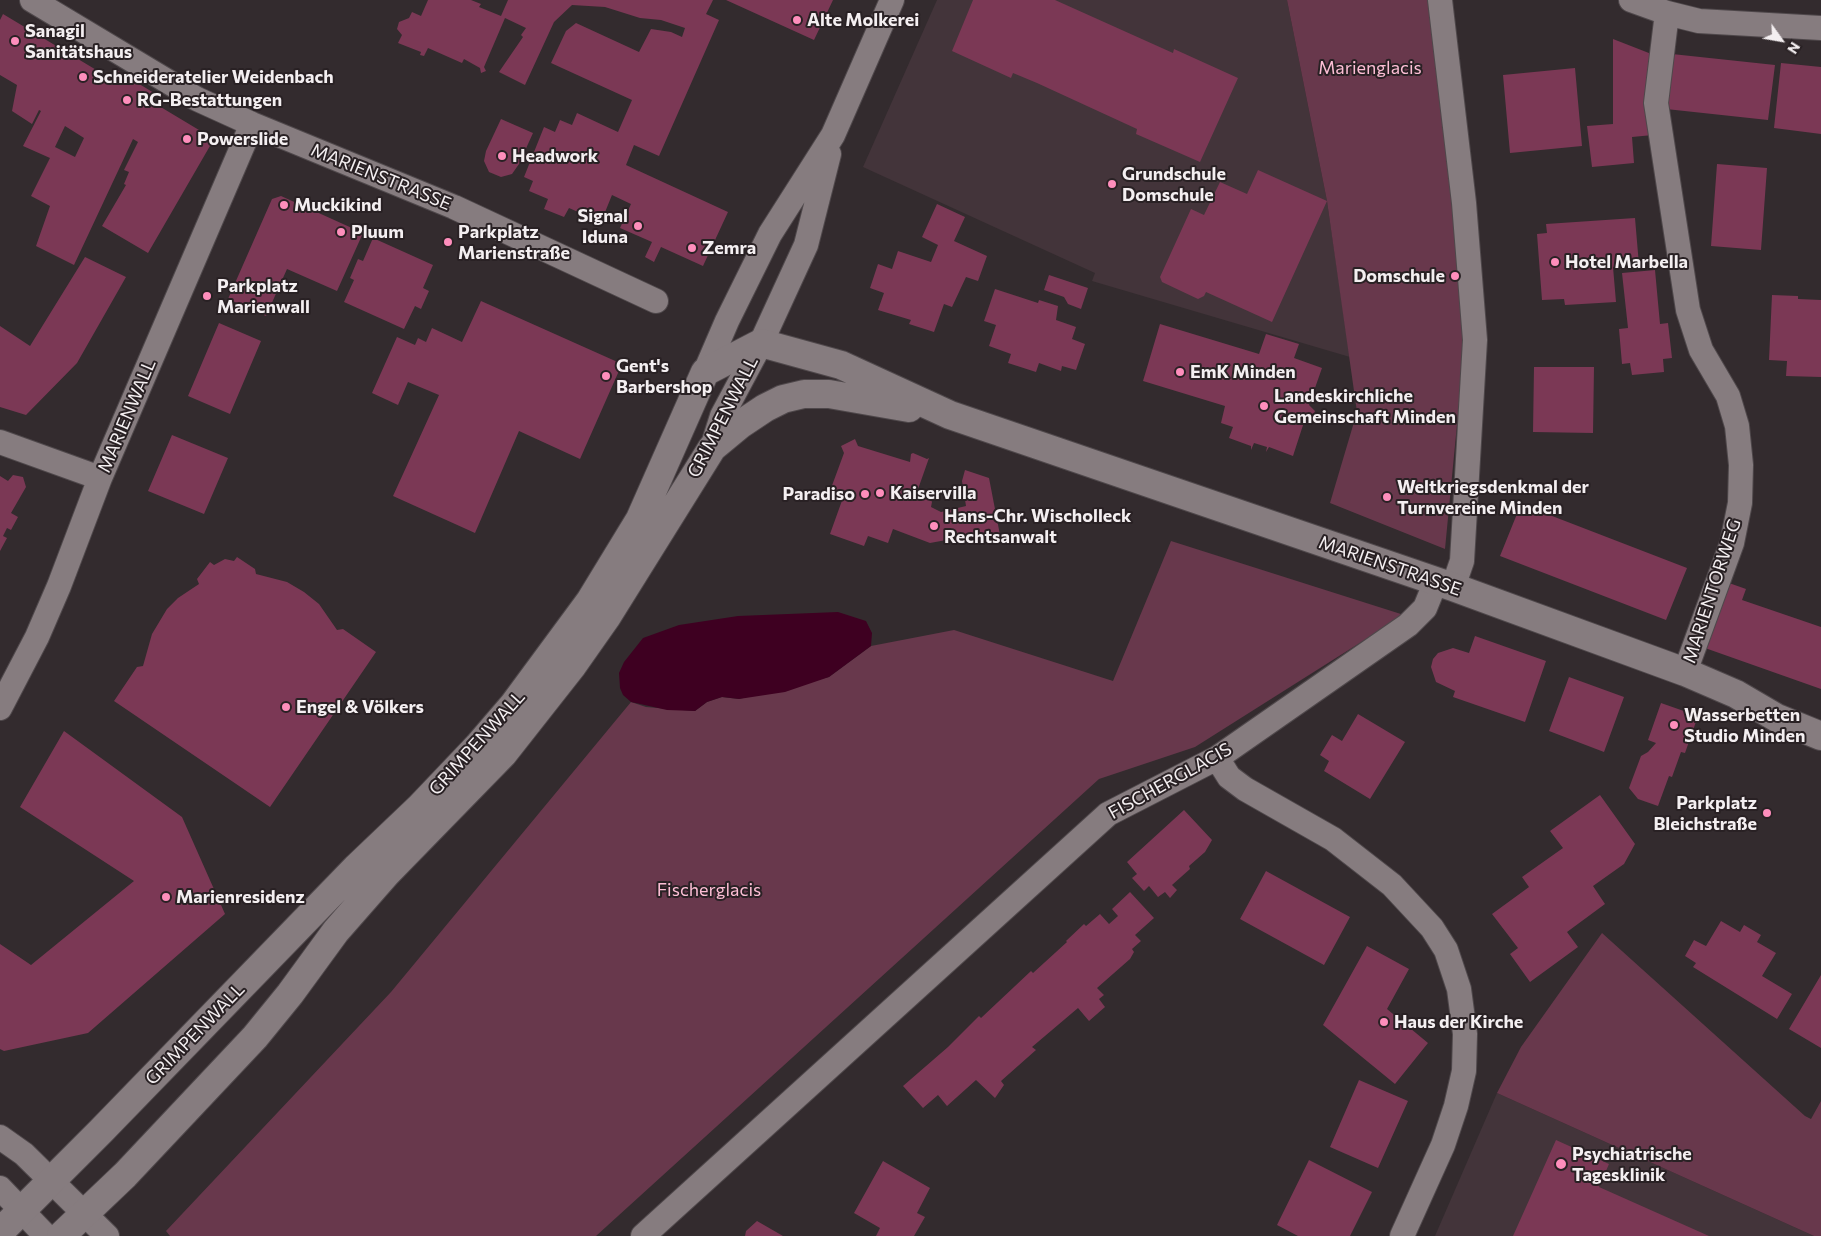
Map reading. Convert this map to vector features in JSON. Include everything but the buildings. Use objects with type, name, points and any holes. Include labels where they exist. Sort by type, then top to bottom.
[{"type":"street","name":"MARIENSTRASSE","points":[[32,0],[197,99],[252,124],[454,207],[656,301]]},
{"type":"street","points":[[705,372],[731,313],[770,234],[833,135],[892,0]]},
{"type":"street","points":[[1440,0],[1464,204],[1475,340],[1462,561],[1444,584]]},
{"type":"street","points":[[1631,0],[1667,13],[1699,21],[1821,28]]},
{"type":"street","name":"MARIENTORWEG","points":[[1667,13],[1656,103],[1688,310],[1701,350],[1728,396],[1737,426],[1742,465],[1740,503],[1732,543],[1685,672]]},
{"type":"street","name":"MARIENWALL","points":[[0,708],[37,637],[100,478],[252,124]]},
{"type":"street","points":[[761,343],[806,245],[833,135]]},
{"type":"street","name":"MARIENSTRASSE","points":[[761,343],[841,365],[950,415],[1444,584],[1685,672],[1736,694],[1777,718],[1821,736]]},
{"type":"street","name":"GRIMPENWALL","points":[[0,1232],[356,868],[420,807],[478,746],[514,704],[590,601],[640,519],[705,372],[761,343]]},
{"type":"street","name":"GRIMPENWALL","points":[[61,1236],[125,1174],[255,1038],[336,931],[380,881],[502,754],[574,666],[712,448],[722,416],[761,343]]},
{"type":"street","name":"MARIENSTRASSE","points":[[712,448],[741,424],[765,408],[783,399],[804,394],[845,396],[950,415]]},
{"type":"street","points":[[0,442],[100,478]]},
{"type":"street","name":"FISCHERGLACIS","points":[[642,1236],[1108,814],[1217,758],[1408,625],[1425,608],[1444,584]]},
{"type":"street","points":[[1217,758],[1229,777],[1245,789],[1333,839],[1392,885],[1432,928],[1446,950],[1459,989],[1465,1034],[1464,1071],[1442,1145],[1402,1236]]},
{"type":"street","points":[[0,1137],[24,1154],[107,1236]]},
{"type":"street","points":[[0,1188],[46,1236]]},
{"type":"shaded area","name":"Grundschule Domschule","points":[[937,0],[1287,0],[1327,201],[1350,357],[1092,281],[1095,273],[863,167]]},
{"type":"shaded area","points":[[838,612],[866,621],[872,633],[871,646],[829,677],[785,692],[739,699],[722,697],[707,702],[695,711],[667,710],[631,702],[623,695],[620,688],[619,673],[624,662],[643,638],[679,625],[738,616]]},
{"type":"shaded area","name":"Psychiatrische Tagesklinik","points":[[1497,1093],[1814,1236],[1435,1236]]},
{"type":"green space","name":"Marienglacis","points":[[1287,0],[1431,0],[1466,331],[1445,549],[1330,503],[1357,412],[1327,201]]},
{"type":"green space","name":"Fischerglacis","points":[[1171,541],[1404,615],[1195,747],[1099,779],[596,1236],[170,1236],[166,1231],[391,992],[631,702],[646,707],[695,711],[707,702],[722,697],[739,699],[829,677],[871,646],[954,630],[1113,681]]},
{"type":"green space","points":[[1602,933],[1805,1116],[1811,1119],[1821,1101],[1821,1236],[1814,1236],[1497,1093],[1521,1047]]},
{"type":"place","name":"Alte Molkerei","points":[[797,20]]},
{"type":"place","name":"Sanagil Sanitätshaus","points":[[15,41]]},
{"type":"place","name":"Schneideratelier Weidenbach","points":[[83,77]]},
{"type":"place","name":"RG-Bestattungen","points":[[127,100]]},
{"type":"place","name":"Powerslide","points":[[187,139]]},
{"type":"place","name":"Headwork","points":[[502,156]]},
{"type":"place","name":"Grundschule Domschule","points":[[1112,184]]},
{"type":"place","name":"Muckikind","points":[[284,205]]},
{"type":"place","name":"Signal Iduna","points":[[638,226]]},
{"type":"place","name":"Pluum","points":[[341,232]]},
{"type":"place","name":"Parkplatz Marienstraße","points":[[448,242]]},
{"type":"place","name":"Zemra","points":[[692,248]]},
{"type":"place","name":"Hotel Marbella","points":[[1555,262]]},
{"type":"place","name":"Domschule","points":[[1455,276]]},
{"type":"place","name":"Parkplatz Marienwall","points":[[207,296]]},
{"type":"place","name":"EmK Minden","points":[[1180,372]]},
{"type":"place","name":"Gent's Barbershop","points":[[606,376]]},
{"type":"place","name":"Landeskirchliche Gemeinschaft Minden","points":[[1264,406]]},
{"type":"place","name":"Kaiservilla","points":[[880,493]]},
{"type":"place","name":"Paradiso","points":[[865,494]]},
{"type":"place","name":"Weltkriegsdenkmal der Turnvereine Minden","points":[[1387,497]]},
{"type":"place","name":"Hans-Chr. Wischolleck Rechtsanwalt","points":[[934,526]]},
{"type":"place","name":"Engel & Völkers","points":[[286,707]]},
{"type":"place","name":"Wasserbetten Studio Minden","points":[[1674,725]]},
{"type":"place","name":"Parkplatz Bleichstraße","points":[[1767,813]]},
{"type":"place","name":"Marienresidenz","points":[[166,897]]},
{"type":"place","name":"Haus der Kirche","points":[[1384,1022]]},
{"type":"place","name":"Psychiatrische Tagesklinik","points":[[1561,1164]]}]
